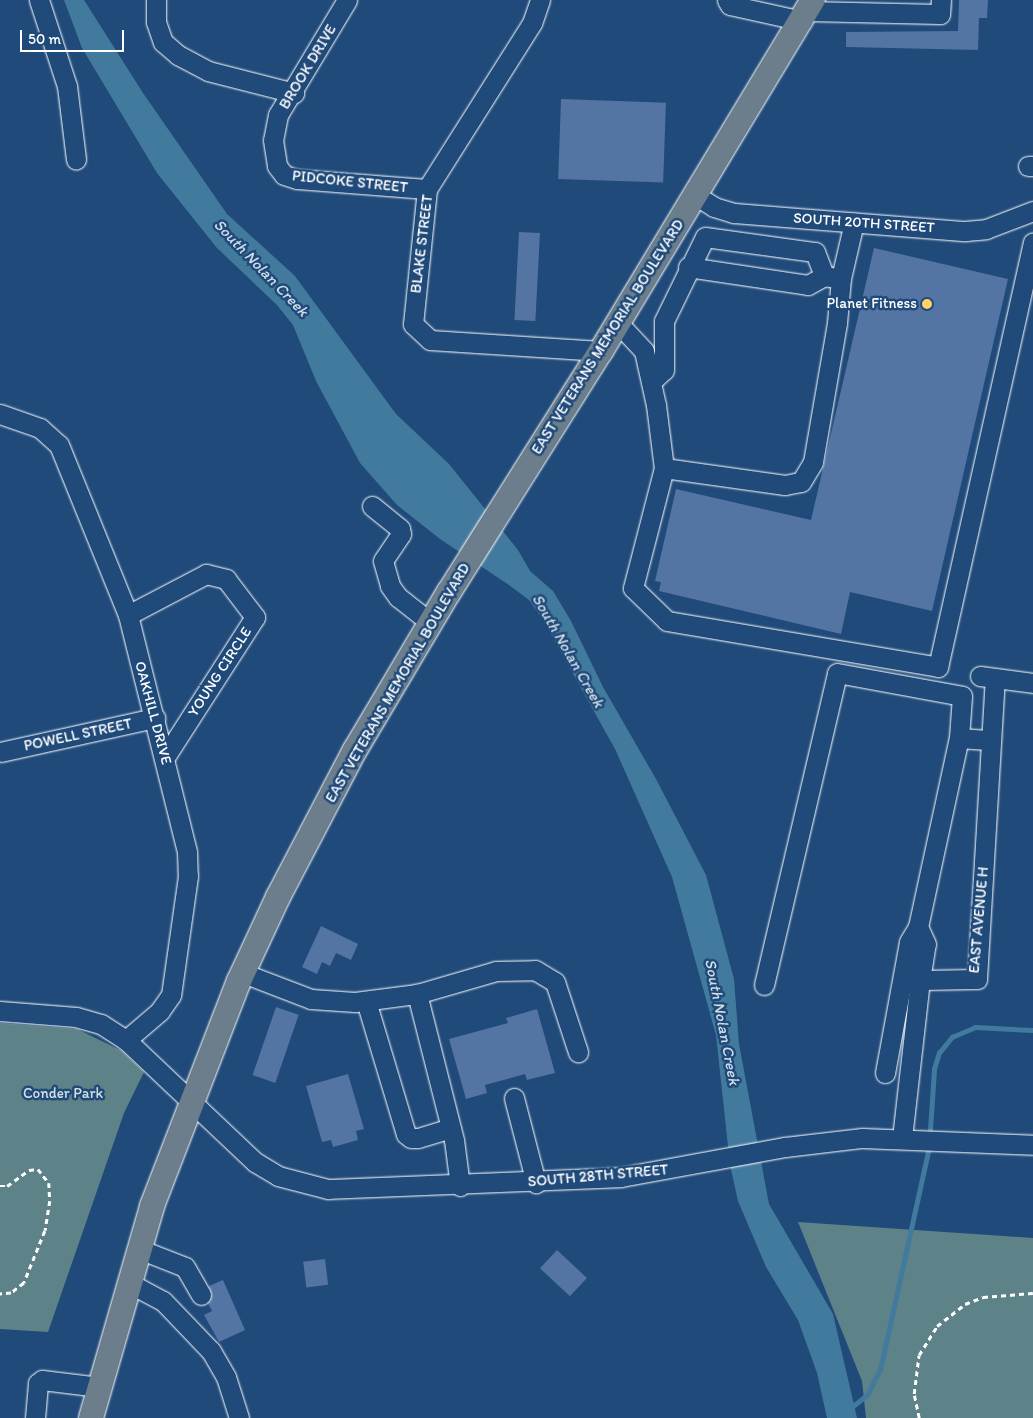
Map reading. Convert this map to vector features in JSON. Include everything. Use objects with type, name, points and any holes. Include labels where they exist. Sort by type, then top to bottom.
[{"type":"main road","name":"EAST VETERANS MEMORIAL BOULEVARD","points":[[91,1418],[139,1249],[191,1099],[243,973],[278,897],[355,750],[449,592],[601,351],[807,10]]},
{"type":"street","points":[[38,0],[67,86],[76,159]]},
{"type":"street","points":[[156,0],[156,22],[163,42],[178,56],[208,71],[294,92]]},
{"type":"street","name":"BROOK DRIVE","points":[[276,166],[273,140],[278,116],[347,0]]},
{"type":"street","name":"BLAKE STREET","points":[[540,0],[532,23],[428,189],[413,324],[430,340],[601,351]]},
{"type":"street","points":[[727,0],[730,5],[807,10],[940,14],[941,0]]},
{"type":"street","name":"PIDCOKE STREET","points":[[276,166],[284,175],[297,179],[428,189]]},
{"type":"street","name":"SOUTH 20TH STREET","points":[[695,195],[714,207],[734,213],[986,230],[1033,211]]},
{"type":"street","points":[[664,468],[785,485],[801,482],[812,462],[837,323],[832,277],[854,222]]},
{"type":"street","points":[[652,381],[664,370],[664,321],[700,244],[711,236],[815,252],[832,277]]},
{"type":"street","points":[[618,323],[644,351],[652,381],[664,468],[633,588],[667,621],[938,668],[1033,243]]},
{"type":"street","points":[[688,267],[808,285],[832,277]]},
{"type":"street","name":"OAKHILL DRIVE","points":[[0,414],[40,428],[58,445],[128,615],[187,852],[187,885],[171,996],[160,1011],[126,1040]]},
{"type":"street","points":[[372,506],[400,529],[401,534],[383,561],[390,586],[398,597],[431,623]]},
{"type":"street","name":"YOUNG CIRCLE","points":[[128,615],[206,574],[226,579],[255,617],[165,758]]},
{"type":"street","points":[[764,985],[837,673],[962,696],[959,738],[918,928],[909,942],[885,1073]]},
{"type":"street","name":"EAST AVENUE H","points":[[920,980],[977,979],[991,740],[988,677],[1033,683]]},
{"type":"street","name":"POWELL STREET","points":[[0,752],[155,718]]},
{"type":"street","points":[[959,738],[991,740]]},
{"type":"street","points":[[902,1138],[920,980],[926,944],[918,928]]},
{"type":"street","points":[[243,973],[311,999],[366,1001],[417,994],[496,971],[535,970],[555,982],[578,1052]]},
{"type":"street","points":[[417,994],[451,1128],[460,1186]]},
{"type":"street","points":[[366,1001],[406,1134],[418,1138],[451,1128]]},
{"type":"street","name":"SOUTH 28TH STREET","points":[[0,1011],[76,1017],[101,1024],[126,1040],[256,1162],[278,1176],[302,1184],[345,1190],[536,1183],[645,1175],[785,1147],[862,1138],[902,1138],[1033,1145]]},
{"type":"street","points":[[514,1098],[536,1183]]},
{"type":"street","points":[[139,1249],[185,1267],[201,1295]]},
{"type":"street","points":[[129,1283],[163,1301],[211,1351],[226,1377],[239,1418]]},
{"type":"street","points":[[35,1418],[38,1383],[42,1380],[100,1387]]},
{"type":"path","points":[[0,1186],[7,1186],[29,1170],[38,1169],[49,1183],[50,1201],[45,1232],[24,1283],[11,1293],[0,1294]]},
{"type":"path","points":[[918,1418],[914,1394],[920,1355],[937,1326],[965,1304],[983,1297],[1033,1293]]},
{"type":"green space","name":"Conder Park","points":[[0,1023],[77,1029],[122,1051],[144,1072],[124,1113],[48,1332],[0,1329]]},
{"type":"green space","points":[[798,1222],[1033,1238],[1033,1418],[866,1418],[862,1381]]},
{"type":"water","name":"South Nolan Creek","points":[[64,0],[84,0],[143,93],[227,214],[295,276],[396,414],[449,464],[518,550],[530,571],[553,591],[571,621],[603,687],[656,779],[706,875],[734,979],[739,1044],[769,1204],[833,1314],[857,1418],[827,1418],[817,1373],[798,1320],[766,1267],[738,1201],[730,1165],[716,1035],[672,877],[615,749],[543,620],[529,600],[440,539],[397,505],[360,463],[316,381],[293,325],[277,305],[217,248],[157,173],[82,48]]},
{"type":"building","points":[[959,0],[988,0],[987,18],[979,18],[978,50],[846,47],[846,32],[958,31]]},
{"type":"building","points":[[561,99],[666,103],[663,183],[558,179]]},
{"type":"building","points":[[519,232],[540,233],[535,321],[514,320]]},
{"type":"building","points":[[874,248],[1008,279],[932,611],[850,592],[841,634],[659,591],[661,582],[655,581],[676,489],[811,520]]},
{"type":"building","points":[[321,926],[358,944],[351,960],[336,953],[330,966],[322,962],[317,974],[302,967]]},
{"type":"building","points":[[276,1007],[299,1015],[275,1083],[253,1075]]},
{"type":"building","points":[[537,1009],[555,1073],[527,1080],[525,1074],[485,1085],[487,1093],[466,1099],[449,1039],[508,1023],[506,1018]]},
{"type":"building","points":[[348,1074],[364,1129],[356,1131],[358,1140],[333,1147],[331,1140],[322,1142],[306,1086]]},
{"type":"building","points":[[557,1250],[587,1278],[570,1296],[540,1268]]},
{"type":"building","points":[[325,1259],[328,1285],[306,1287],[303,1262]]},
{"type":"building","points":[[223,1280],[245,1330],[219,1342],[204,1315],[212,1311],[208,1303],[212,1296],[209,1286]]},
{"type":"waterway","points":[[930,1130],[934,1069],[939,1053],[952,1037],[975,1027],[1033,1030]]},
{"type":"waterway","points":[[853,1406],[867,1395],[880,1370],[929,1148]]},
{"type":"place","name":"Planet Fitness","points":[[927,304]]}]
